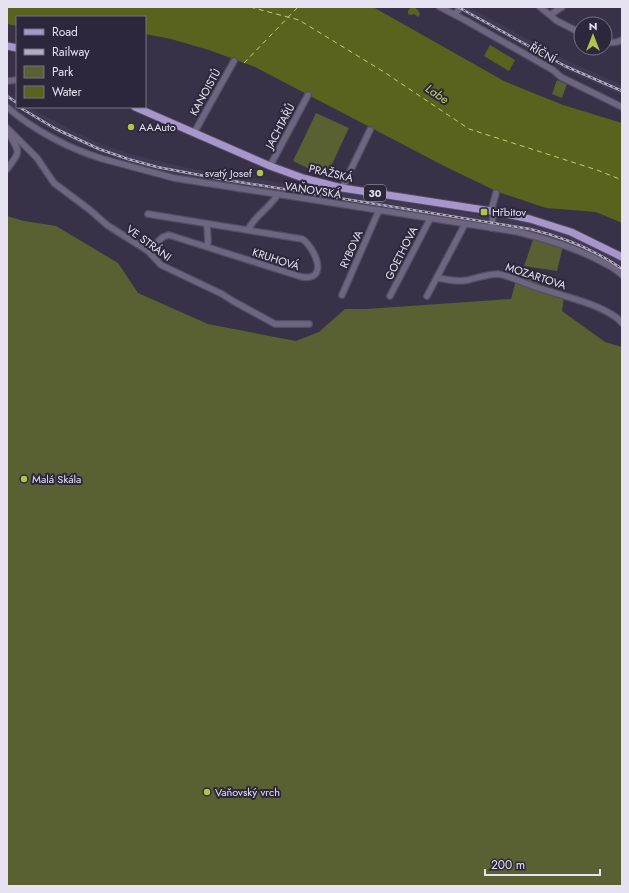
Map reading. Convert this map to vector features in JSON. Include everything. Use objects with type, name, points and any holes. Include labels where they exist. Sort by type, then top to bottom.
[{"type":"main road","name":"PRAŽSKÁ","points":[[137,108],[270,166],[303,178],[342,188],[493,211],[530,219],[560,228],[585,238],[622,257]]},
{"type":"street","name":"ŘÍČNÍ","points":[[440,7],[553,70],[561,77],[578,87],[622,107]]},
{"type":"street","points":[[455,15],[460,7]]},
{"type":"street","points":[[540,7],[557,21],[573,29]]},
{"type":"street","points":[[550,15],[562,7]]},
{"type":"street","name":"KANOISTŮ","points":[[194,133],[234,61]]},
{"type":"street","name":"JACHTAŘŮ","points":[[270,166],[308,95]]},
{"type":"street","name":"VAŇOVSKÁ","points":[[7,106],[35,128],[94,156],[174,178],[518,232],[568,247],[598,260],[622,275]]},
{"type":"street","points":[[7,169],[14,160],[18,150],[8,133],[8,128]]},
{"type":"street","name":"VE STRÁNI","points":[[8,128],[37,158],[54,183],[107,225],[148,251],[161,265],[222,294],[275,324],[309,324]]},
{"type":"street","points":[[342,188],[370,130]]},
{"type":"street","points":[[491,228],[496,193]]},
{"type":"street","points":[[248,230],[250,225],[274,202],[278,194]]},
{"type":"street","name":"RYBOVA","points":[[342,295],[379,210]]},
{"type":"street","name":"KRUHOVÁ","points":[[148,214],[304,240],[317,262],[318,270],[316,274],[311,277],[302,277],[169,235],[163,237],[148,251]]},
{"type":"street","name":"GOETHOVA","points":[[390,296],[430,219]]},
{"type":"street","points":[[207,224],[207,247]]},
{"type":"street","points":[[427,296],[438,278],[465,224]]},
{"type":"street","name":"MOZARTOVA","points":[[438,278],[458,281],[496,274],[506,276],[594,306],[618,318],[622,323]]},
{"type":"shaded area","points":[[452,7],[469,7],[568,61],[622,85],[622,95],[564,69]]},
{"type":"shaded area","points":[[7,92],[16,98],[16,108],[7,102]]},
{"type":"shaded area","points":[[16,108],[31,108],[73,131],[101,144],[130,154],[188,168],[532,223],[567,234],[589,243],[622,262],[622,273],[585,251],[552,238],[530,232],[186,177],[127,162],[98,152],[41,124]]},
{"type":"green space","points":[[557,80],[567,84],[562,98],[552,94]]},
{"type":"green space","points":[[316,113],[349,128],[326,177],[293,161]]},
{"type":"green space","points":[[7,216],[24,221],[56,226],[118,263],[138,293],[208,324],[296,341],[319,332],[345,309],[366,309],[511,299],[516,280],[516,272],[564,296],[562,311],[605,342],[622,347],[622,886],[7,886]]},
{"type":"green space","points":[[534,237],[563,246],[557,271],[524,266]]},
{"type":"water","name":"Labe","points":[[7,7],[373,7],[504,81],[563,105],[622,123],[622,223],[596,212],[546,208],[498,192],[444,166],[255,67],[209,50],[171,39],[146,34],[146,16],[16,16],[16,26],[7,24]]},
{"type":"water","points":[[411,7],[419,11],[420,14],[418,17],[414,14],[408,14]]},
{"type":"water","points":[[490,45],[515,60],[509,71],[484,56]]},
{"type":"ferry route","points":[[250,7],[299,20],[384,72],[469,129],[597,170],[622,180]]},
{"type":"ferry route","points":[[244,63],[298,7]]},
{"type":"railway","points":[[458,7],[565,66],[622,91]]},
{"type":"railway","points":[[7,96],[16,102]]},
{"type":"railway","points":[[21,108],[56,129],[99,149],[157,167],[221,179],[530,229],[578,244],[600,255],[622,269]]},
{"type":"place","name":"AAAuto","points":[[131,127]]},
{"type":"place","name":"svatý Josef","points":[[260,173]]},
{"type":"place","name":"Hřbitov","points":[[484,212]]},
{"type":"place","name":"Malá Skála","points":[[24,479]]},
{"type":"place","name":"Vaňovský vrch","points":[[207,792]]}]
